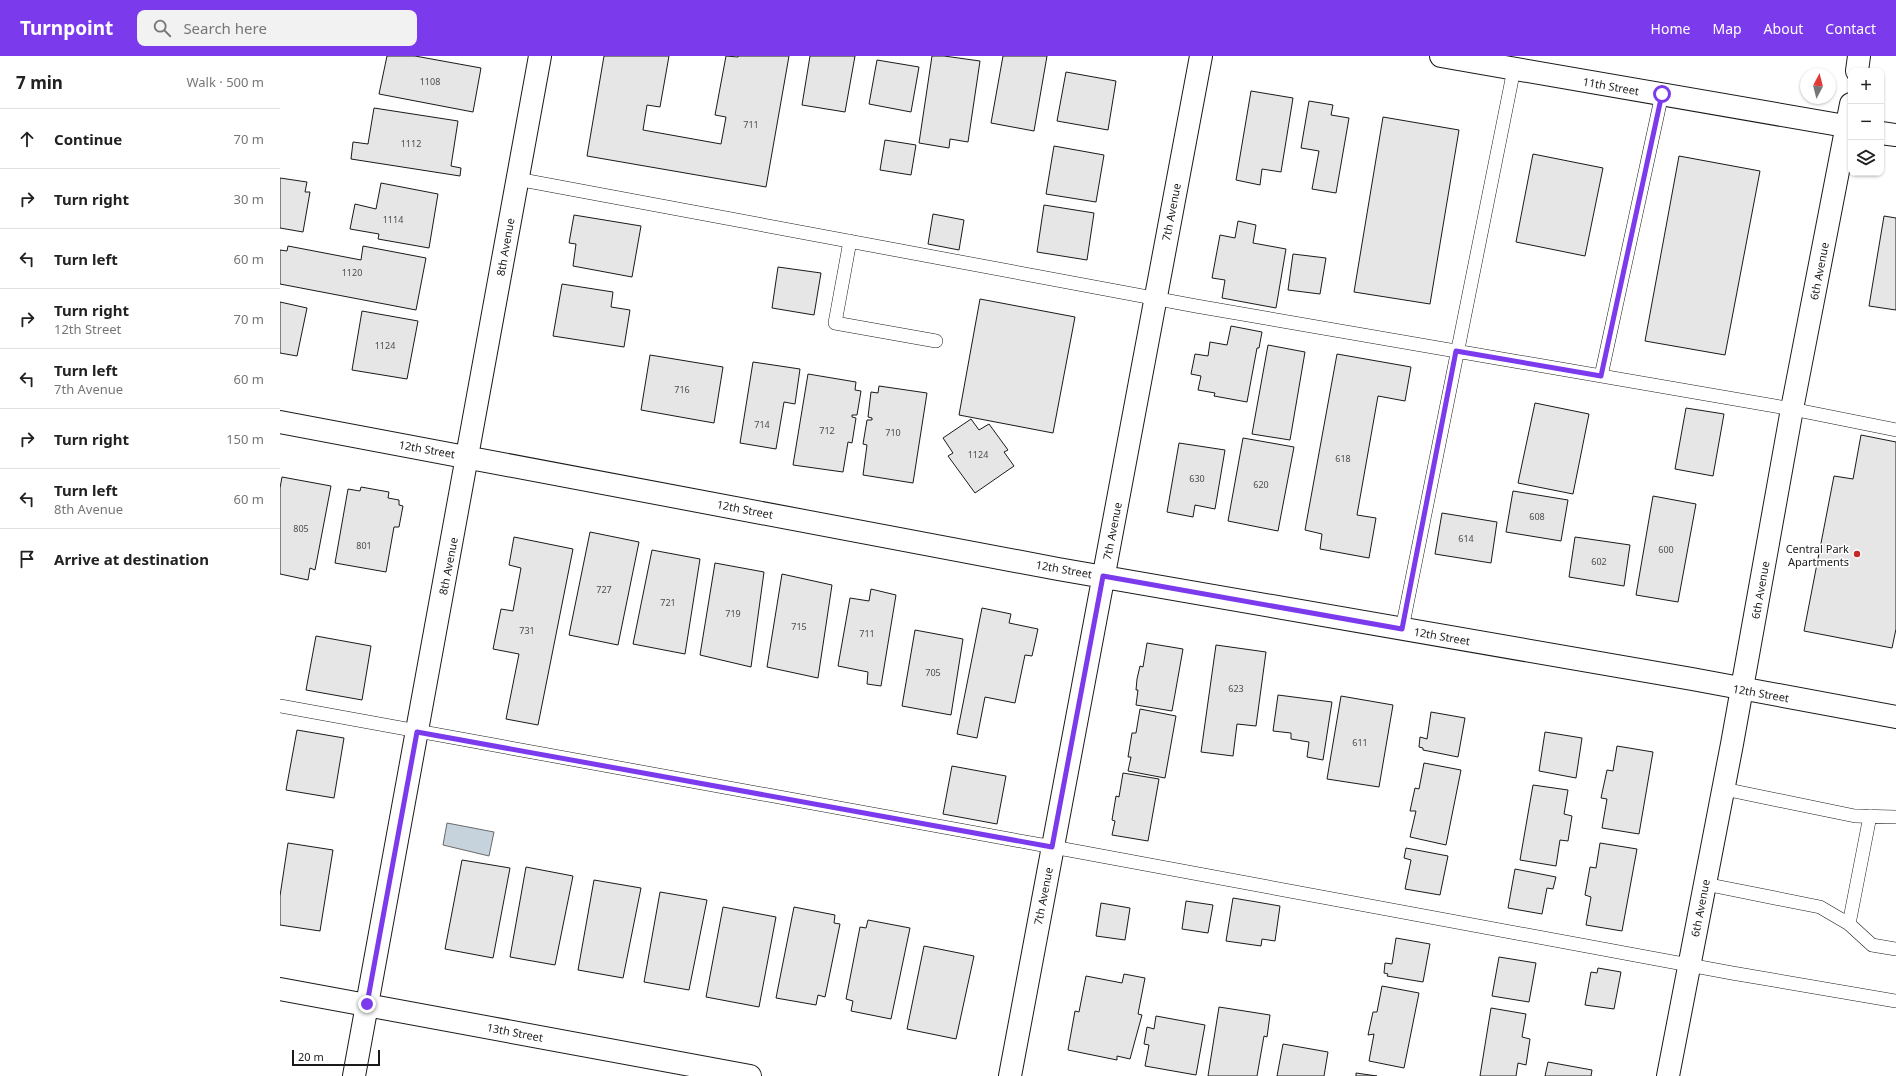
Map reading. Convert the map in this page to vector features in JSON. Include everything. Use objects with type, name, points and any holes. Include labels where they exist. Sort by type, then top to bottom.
[{"type":"street","name":"8th Avenue","points":[[354,1076],[540,56]]},
{"type":"street","name":"7th Avenue","points":[[1010,1076],[1200,56]]},
{"type":"street","name":"11th Street","points":[[1441,56],[1848,127]]},
{"type":"street","points":[[1857,68],[1859,56]]},
{"type":"street","name":"6th Avenue","points":[[1668,1076],[1724,789],[1792,409],[1848,132]]},
{"type":"street","points":[[1884,133],[1896,135]]},
{"type":"street","name":"12th Street","points":[[280,422],[1103,576],[1896,717]]},
{"type":"street","name":"13th Street","points":[[280,990],[367,1004],[750,1076]]},
{"type":"lane","points":[[1402,629],[1456,351],[1514,69]]},
{"type":"lane","points":[[1601,376],[1662,94]]},
{"type":"lane","points":[[517,179],[1155,298],[1792,409],[1896,430]]},
{"type":"lane","points":[[850,241],[835,323],[936,341]]},
{"type":"lane","points":[[280,706],[1690,965],[1896,1001]]},
{"type":"lane","points":[[1724,789],[1855,816],[1896,817]]},
{"type":"lane","points":[[1849,924],[1870,816]]},
{"type":"lane","points":[[1705,884],[1820,908],[1849,924],[1872,946],[1896,949]]},
{"type":"shaded area","points":[[447,823],[494,832],[489,856],[443,845]]},
{"type":"building","points":[[387,56],[415,56],[481,68],[473,112],[379,94]]},
{"type":"building","points":[[604,56],[669,56],[660,107],[647,105],[643,130],[721,144],[726,117],[715,115],[726,56],[789,56],[766,187],[587,156]]},
{"type":"building","points":[[810,56],[855,56],[845,112],[802,105]]},
{"type":"building","points":[[932,56],[944,56],[980,61],[968,142],[950,139],[949,148],[919,143]]},
{"type":"building","points":[[1003,56],[1047,56],[1034,131],[991,123]]},
{"type":"building","points":[[877,60],[919,67],[911,112],[869,104]]},
{"type":"building","points":[[1066,72],[1116,81],[1108,130],[1057,121]]},
{"type":"building","points":[[1251,91],[1293,98],[1281,172],[1262,169],[1260,185],[1236,180]]},
{"type":"building","points":[[1309,101],[1333,105],[1331,115],[1349,118],[1336,193],[1312,189],[1319,151],[1301,148]]},
{"type":"building","points":[[374,108],[458,121],[451,166],[461,168],[460,176],[351,159],[353,142],[368,144]]},
{"type":"building","points":[[1383,117],[1459,130],[1430,304],[1354,292]]},
{"type":"building","points":[[885,140],[916,145],[911,175],[880,170]]},
{"type":"building","points":[[1054,146],[1104,155],[1096,202],[1046,194]]},
{"type":"building","points":[[1533,154],[1603,168],[1585,256],[1516,242]]},
{"type":"building","points":[[1679,156],[1760,171],[1725,355],[1645,341]]},
{"type":"building","points":[[280,178],[307,182],[305,192],[310,192],[303,232],[280,228]]},
{"type":"building","points":[[381,183],[438,194],[429,248],[378,239],[379,234],[350,229],[355,204],[376,209]]},
{"type":"building","points":[[1044,205],[1094,213],[1087,260],[1037,252]]},
{"type":"building","points":[[933,214],[964,220],[959,250],[928,244]]},
{"type":"building","points":[[574,215],[641,226],[632,277],[573,266],[576,244],[569,243]]},
{"type":"building","points":[[1884,216],[1896,218],[1896,310],[1869,306]]},
{"type":"building","points":[[1238,221],[1256,225],[1253,243],[1286,249],[1276,308],[1222,298],[1225,280],[1212,278],[1220,235],[1235,238]]},
{"type":"building","points":[[288,246],[361,260],[363,246],[426,258],[416,310],[280,284],[280,250],[287,251]]},
{"type":"building","points":[[1293,254],[1326,258],[1320,294],[1288,290]]},
{"type":"building","points":[[778,267],[821,273],[814,315],[772,308]]},
{"type":"building","points":[[562,284],[613,292],[611,307],[630,310],[624,347],[553,336]]},
{"type":"building","points":[[980,299],[1075,317],[1053,433],[959,415]]},
{"type":"building","points":[[280,302],[307,308],[297,356],[280,353]]},
{"type":"building","points":[[362,311],[418,321],[407,379],[352,370]]},
{"type":"building","points":[[1231,326],[1262,332],[1259,348],[1257,348],[1247,402],[1214,396],[1215,393],[1198,390],[1201,376],[1191,374],[1195,354],[1208,356],[1210,342],[1227,345]]},
{"type":"building","points":[[1268,345],[1305,352],[1290,440],[1252,434]]},
{"type":"building","points":[[1337,354],[1411,367],[1405,401],[1378,396],[1357,515],[1376,518],[1369,558],[1320,549],[1322,534],[1305,530]]},
{"type":"building","points":[[650,355],[723,367],[714,423],[641,410]]},
{"type":"building","points":[[753,362],[800,369],[795,404],[784,402],[776,449],[740,443]]},
{"type":"building","points":[[808,374],[856,382],[855,390],[861,391],[857,415],[852,415],[852,417],[856,418],[852,443],[848,442],[843,472],[793,465]]},
{"type":"building","points":[[879,386],[927,393],[913,483],[863,475],[867,445],[863,444],[867,420],[872,420],[872,418],[868,417],[871,392],[878,393]]},
{"type":"building","points":[[1535,403],[1589,414],[1573,494],[1518,483]]},
{"type":"building","points":[[1686,408],[1724,414],[1713,476],[1675,469]]},
{"type":"building","points":[[971,419],[979,430],[989,424],[1008,450],[1004,452],[1014,466],[975,493],[948,456],[953,453],[943,438]]},
{"type":"building","name":"Central Park Apartments","points":[[1861,435],[1896,442],[1896,629],[1892,648],[1804,631],[1834,476],[1853,479]]},
{"type":"building","points":[[1243,438],[1294,447],[1278,531],[1228,521]]},
{"type":"building","points":[[1179,443],[1225,450],[1215,509],[1195,505],[1193,517],[1167,512]]},
{"type":"building","points":[[282,477],[331,486],[315,570],[310,568],[308,580],[280,574],[280,488]]},
{"type":"building","points":[[361,487],[389,492],[388,498],[399,500],[399,505],[403,506],[399,527],[394,527],[386,572],[335,563],[348,489],[360,491]]},
{"type":"building","points":[[1513,491],[1568,500],[1561,541],[1506,532]]},
{"type":"building","points":[[1653,496],[1696,504],[1678,602],[1636,595]]},
{"type":"building","points":[[1442,513],[1497,522],[1491,563],[1435,554]]},
{"type":"building","points":[[590,532],[639,542],[618,645],[569,635]]},
{"type":"building","points":[[514,537],[573,549],[538,725],[506,719],[519,654],[493,649],[501,609],[513,611],[521,568],[509,565]]},
{"type":"building","points":[[1575,537],[1630,545],[1624,586],[1569,577]]},
{"type":"building","points":[[652,550],[700,559],[685,654],[633,644]]},
{"type":"building","points":[[715,563],[764,572],[751,667],[700,655]]},
{"type":"building","points":[[782,574],[832,585],[818,678],[767,667]]},
{"type":"building","points":[[871,589],[896,595],[881,686],[867,684],[868,672],[838,666],[850,598],[869,601]]},
{"type":"building","points":[[982,608],[1011,614],[1009,623],[1038,629],[1032,656],[1025,655],[1015,703],[985,697],[977,738],[957,734]]},
{"type":"building","points":[[915,630],[963,639],[951,715],[902,706]]},
{"type":"building","points":[[316,636],[371,646],[362,700],[306,690]]},
{"type":"building","points":[[1147,643],[1183,649],[1172,711],[1136,705],[1138,690],[1136,690],[1137,679],[1140,666],[1143,667]]},
{"type":"building","points":[[1216,645],[1266,652],[1256,726],[1237,724],[1233,756],[1201,752]]},
{"type":"building","points":[[1278,695],[1332,702],[1323,760],[1307,757],[1309,742],[1291,739],[1291,733],[1273,731]]},
{"type":"building","points":[[1341,696],[1393,705],[1379,787],[1327,779]]},
{"type":"building","points":[[1140,709],[1176,716],[1165,778],[1128,771],[1131,757],[1128,757],[1132,733],[1136,733]]},
{"type":"building","points":[[1431,712],[1465,718],[1458,757],[1423,750],[1423,748],[1419,747],[1420,737],[1427,739]]},
{"type":"building","points":[[297,730],[344,738],[334,798],[286,790]]},
{"type":"building","points":[[1545,732],[1582,738],[1576,778],[1539,771]]},
{"type":"building","points":[[1617,746],[1653,752],[1639,834],[1602,828],[1607,799],[1601,798],[1607,770],[1613,771]]},
{"type":"building","points":[[1424,763],[1461,770],[1446,845],[1410,837],[1416,811],[1410,811],[1415,788],[1419,789]]},
{"type":"building","points":[[952,766],[1006,776],[997,824],[943,814]]},
{"type":"building","points":[[1123,773],[1159,779],[1148,841],[1112,835],[1115,821],[1112,820],[1116,796],[1119,797]]},
{"type":"building","points":[[1533,785],[1568,790],[1564,814],[1572,816],[1568,841],[1560,840],[1556,866],[1520,860]]},
{"type":"building","points":[[288,843],[333,850],[320,931],[280,925],[280,896]]},
{"type":"building","points":[[1600,843],[1637,849],[1622,931],[1586,925],[1591,897],[1585,895],[1590,867],[1596,868]]},
{"type":"building","points":[[1406,848],[1448,856],[1440,895],[1405,889],[1411,860],[1404,858]]},
{"type":"building","points":[[462,860],[510,868],[493,958],[445,949]]},
{"type":"building","points":[[526,867],[573,876],[555,965],[510,957]]},
{"type":"building","points":[[1515,869],[1556,877],[1553,889],[1547,888],[1542,914],[1508,908]]},
{"type":"building","points":[[594,880],[641,888],[623,978],[578,970]]},
{"type":"building","points":[[660,892],[707,900],[689,990],[644,982]]},
{"type":"building","points":[[1233,898],[1280,906],[1275,941],[1262,939],[1261,946],[1226,941]]},
{"type":"building","points":[[1186,901],[1213,905],[1208,933],[1182,929]]},
{"type":"building","points":[[1101,903],[1130,908],[1125,940],[1096,936]]},
{"type":"building","points":[[723,907],[776,917],[759,1007],[706,997]]},
{"type":"building","points":[[794,907],[835,915],[834,923],[840,924],[825,997],[818,995],[816,1005],[776,998]]},
{"type":"building","points":[[868,920],[910,928],[891,1019],[851,1011],[853,1001],[846,999],[860,927],[866,928]]},
{"type":"building","points":[[1396,938],[1430,944],[1423,982],[1387,976],[1388,974],[1384,973],[1385,963],[1392,964]]},
{"type":"building","points":[[924,946],[974,956],[956,1039],[907,1029]]},
{"type":"building","points":[[1499,957],[1536,963],[1529,1002],[1492,996]]},
{"type":"building","points":[[1598,968],[1621,972],[1614,1009],[1585,1005],[1591,972],[1597,973]]},
{"type":"building","points":[[1124,974],[1145,978],[1138,1014],[1142,1015],[1130,1059],[1117,1056],[1117,1060],[1068,1050],[1075,1011],[1079,1012],[1086,976],[1122,983]]},
{"type":"building","points":[[1382,986],[1419,993],[1404,1068],[1369,1061],[1374,1034],[1368,1035],[1373,1012],[1377,1012]]},
{"type":"building","points":[[1219,1007],[1270,1015],[1267,1037],[1264,1036],[1257,1076],[1208,1076]]},
{"type":"building","points":[[1491,1008],[1526,1014],[1522,1037],[1530,1039],[1526,1065],[1518,1063],[1516,1076],[1480,1076]]},
{"type":"building","points":[[1156,1016],[1205,1025],[1196,1075],[1145,1066],[1149,1045],[1144,1044],[1147,1027],[1154,1029]]},
{"type":"building","points":[[1283,1044],[1328,1052],[1324,1076],[1277,1076]]},
{"type":"building","points":[[1548,1062],[1592,1070],[1591,1076],[1545,1076]]},
{"type":"building","points":[[1356,1073],[1377,1076],[1356,1076]]},
{"type":"place","name":"Central Park Apartments","points":[[1857,554]]},
{"type":"route","points":[[367,1004],[417,732],[1052,847],[1103,576],[1402,629],[1456,351],[1601,376],[1662,94]]}]
